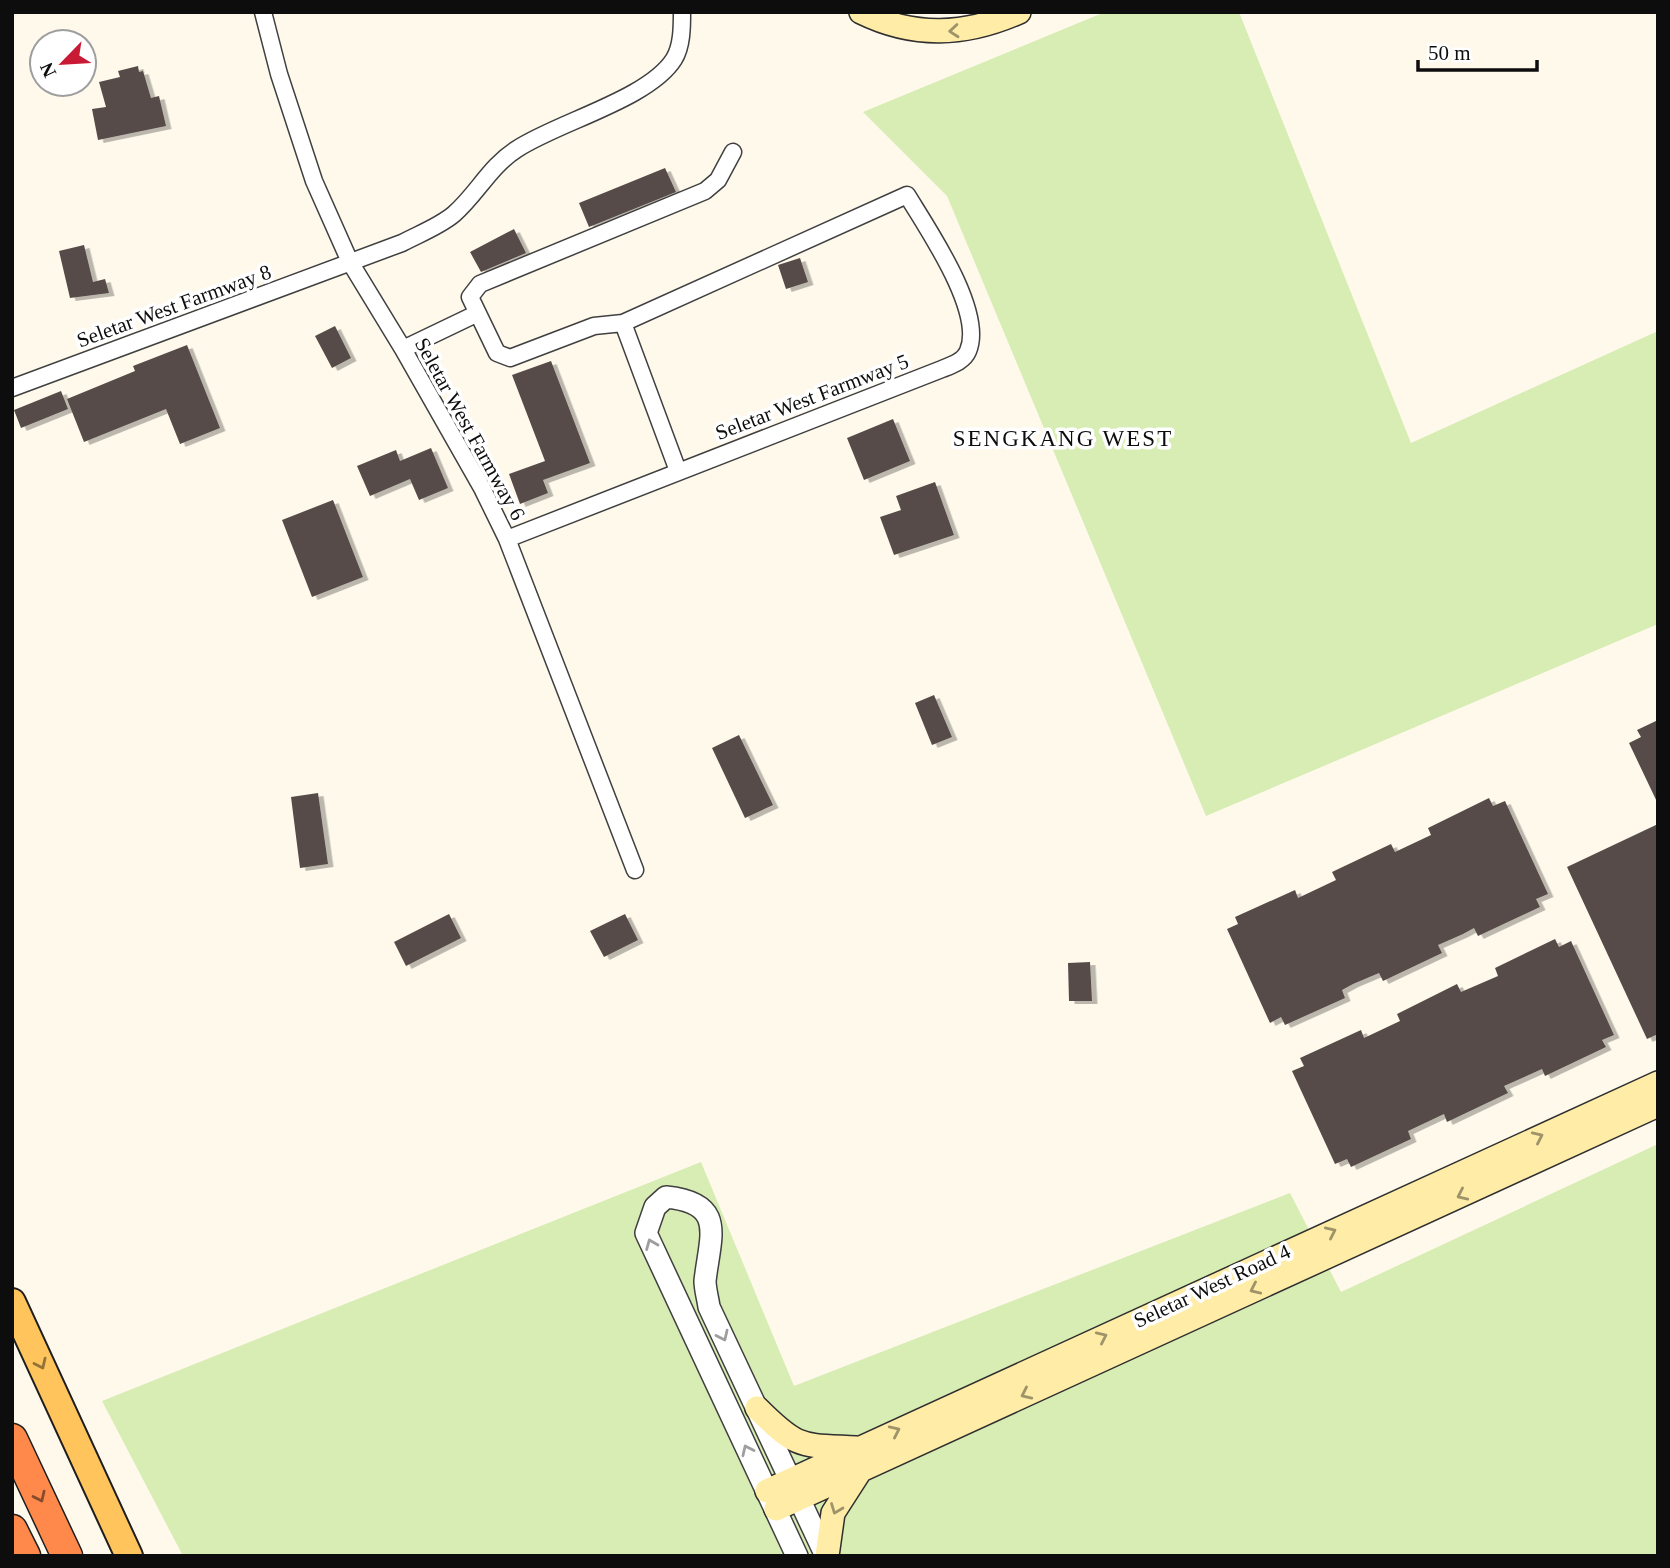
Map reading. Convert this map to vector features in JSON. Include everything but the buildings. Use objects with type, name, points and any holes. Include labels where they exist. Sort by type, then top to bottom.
[{"type":"highway","points":[[12,1438],[67,1556]]},
{"type":"highway","points":[[12,1530],[25,1556]]},
{"type":"main road","points":[[861,12],[895,25],[945,32],[975,29],[1018,12]]},
{"type":"main road","name":"Seletar West Road 4","points":[[771,1500],[1658,1083]]},
{"type":"main road","name":"Seletar West Road 4","points":[[860,1458],[1658,1105]]},
{"type":"main road","points":[[12,1302],[129,1556]]},
{"type":"main road","points":[[757,1408],[781,1433],[804,1446],[860,1458],[833,1513],[826,1556]]},
{"type":"street","name":"Seletar West Farmway 6","points":[[263,12],[279,74],[314,181],[349,262],[403,349],[482,488],[507,540],[635,870]]},
{"type":"street","name":"Seletar West Farmway 8","points":[[12,387],[402,243],[452,216],[496,164],[517,149],[636,92],[659,75],[674,59],[681,37],[682,12]]},
{"type":"street","points":[[678,471],[623,323],[594,326],[510,358],[497,353],[470,297],[480,284],[705,191],[718,180],[733,152]]},
{"type":"street","name":"Seletar West Farmway 5","points":[[507,540],[960,361],[968,350],[970,319],[945,258],[907,195],[623,323]]},
{"type":"street","points":[[403,349],[476,314]]},
{"type":"street","points":[[797,1556],[646,1233],[655,1207],[666,1197],[690,1199],[705,1211],[714,1233],[705,1283],[709,1307],[826,1556]]},
{"type":"green space","points":[[1105,12],[1239,12],[1411,443],[1658,331],[1658,624],[1206,816],[947,196],[863,112]]},
{"type":"green space","points":[[1658,1144],[1658,1556],[183,1556],[102,1401],[701,1162],[794,1386],[1290,1193],[1341,1292]]},
{"type":"district","name":"SENGKANG WEST","points":[[1063,438]]}]
